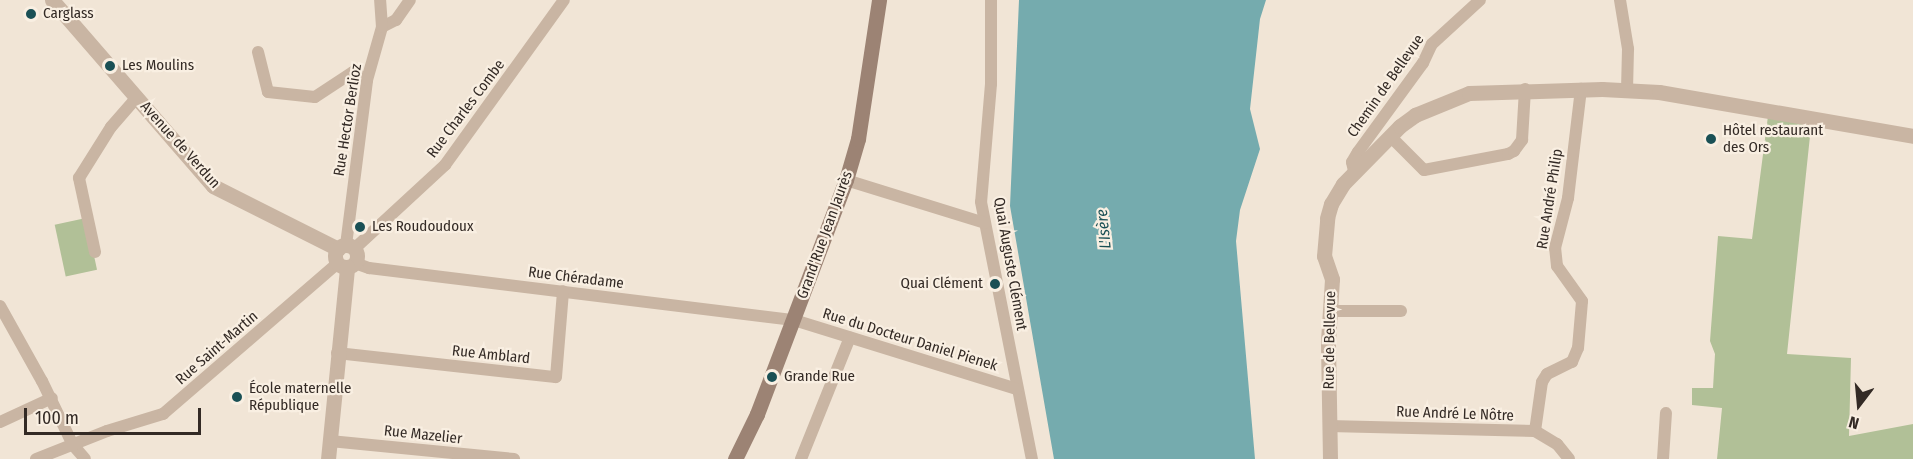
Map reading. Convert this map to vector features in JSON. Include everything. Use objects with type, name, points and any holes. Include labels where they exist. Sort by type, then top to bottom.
[{"type":"main road","name":"Grand'Rue Jean Jaurès","points":[[735,459],[757,414],[846,180],[858,139],[879,0]]},
{"type":"street","name":"Rue Hector Berlioz","points":[[346,256],[367,80],[382,27],[380,0]]},
{"type":"street","points":[[382,27],[396,20],[410,0]]},
{"type":"street","name":"Rue Charles Combe","points":[[346,256],[445,165],[564,0]]},
{"type":"street","name":"Quai Auguste Clément","points":[[991,0],[991,84],[981,202],[1032,459]]},
{"type":"street","name":"Chemin de Bellevue","points":[[1354,171],[1352,162],[1358,152],[1423,63],[1432,44],[1480,0]]},
{"type":"street","points":[[1620,0],[1628,49],[1627,90]]},
{"type":"street","name":"Avenue de Verdun","points":[[55,1],[213,186],[346,256]]},
{"type":"street","points":[[258,52],[268,92],[315,97],[353,72],[367,80]]},
{"type":"street","points":[[1390,136],[1424,170],[1514,152],[1522,140],[1525,89]]},
{"type":"street","name":"Rue de Bellevue","points":[[1330,459],[1332,279],[1324,256],[1324,232],[1334,198],[1354,171],[1390,136],[1415,116],[1450,98],[1469,93],[1525,89],[1627,90],[1659,92],[1913,135]]},
{"type":"street","name":"Rue André Philip","points":[[1535,432],[1542,382],[1547,374],[1572,362],[1578,348],[1582,301],[1557,266],[1555,248],[1568,198],[1581,89]]},
{"type":"street","points":[[95,252],[79,178],[111,127],[137,97]]},
{"type":"street","points":[[846,180],[985,223]]},
{"type":"street","points":[[328,459],[346,256]]},
{"type":"street","name":"Rue Chéradame","points":[[346,256],[369,268],[794,320]]},
{"type":"street","name":"Rue Saint-Martin","points":[[36,459],[163,414],[346,256]]},
{"type":"street","name":"Rue Amblard","points":[[337,353],[556,377],[563,291]]},
{"type":"street","points":[[0,306],[52,399],[73,445],[85,459]]},
{"type":"street","points":[[1331,311],[1401,311]]},
{"type":"street","name":"Rue du Docteur Daniel Pienek","points":[[794,320],[1017,389]]},
{"type":"street","points":[[801,459],[850,337]]},
{"type":"street","points":[[0,422],[52,399]]},
{"type":"street","points":[[1663,459],[1666,413]]},
{"type":"street","name":"Rue André Le Nôtre","points":[[1329,426],[1535,432],[1557,444],[1569,459]]},
{"type":"street","name":"Rue Mazelier","points":[[330,441],[514,459]]},
{"type":"green space","points":[[1768,116],[1814,125],[1810,136],[1787,354],[1851,358],[1849,436],[1913,424],[1913,459],[1717,459],[1722,408],[1692,405],[1692,388],[1713,388],[1715,354],[1710,341],[1718,236],[1752,239]]},
{"type":"green space","points":[[86,218],[97,270],[66,276],[55,225]]},
{"type":"water","name":"L'Isère","points":[[1019,0],[1266,0],[1260,19],[1250,109],[1260,149],[1240,210],[1236,241],[1255,459],[1054,459],[1010,206]]},
{"type":"place","name":"Carglass","points":[[31,14]]},
{"type":"place","name":"Les Moulins","points":[[110,66]]},
{"type":"place","name":"Hôtel restaurant des Ors","points":[[1711,139]]},
{"type":"place","name":"Les Roudoudoux","points":[[360,227]]},
{"type":"place","name":"Quai Clément","points":[[995,284]]},
{"type":"place","name":"Grande Rue","points":[[772,377]]},
{"type":"place","name":"École maternelle République","points":[[237,397]]}]
